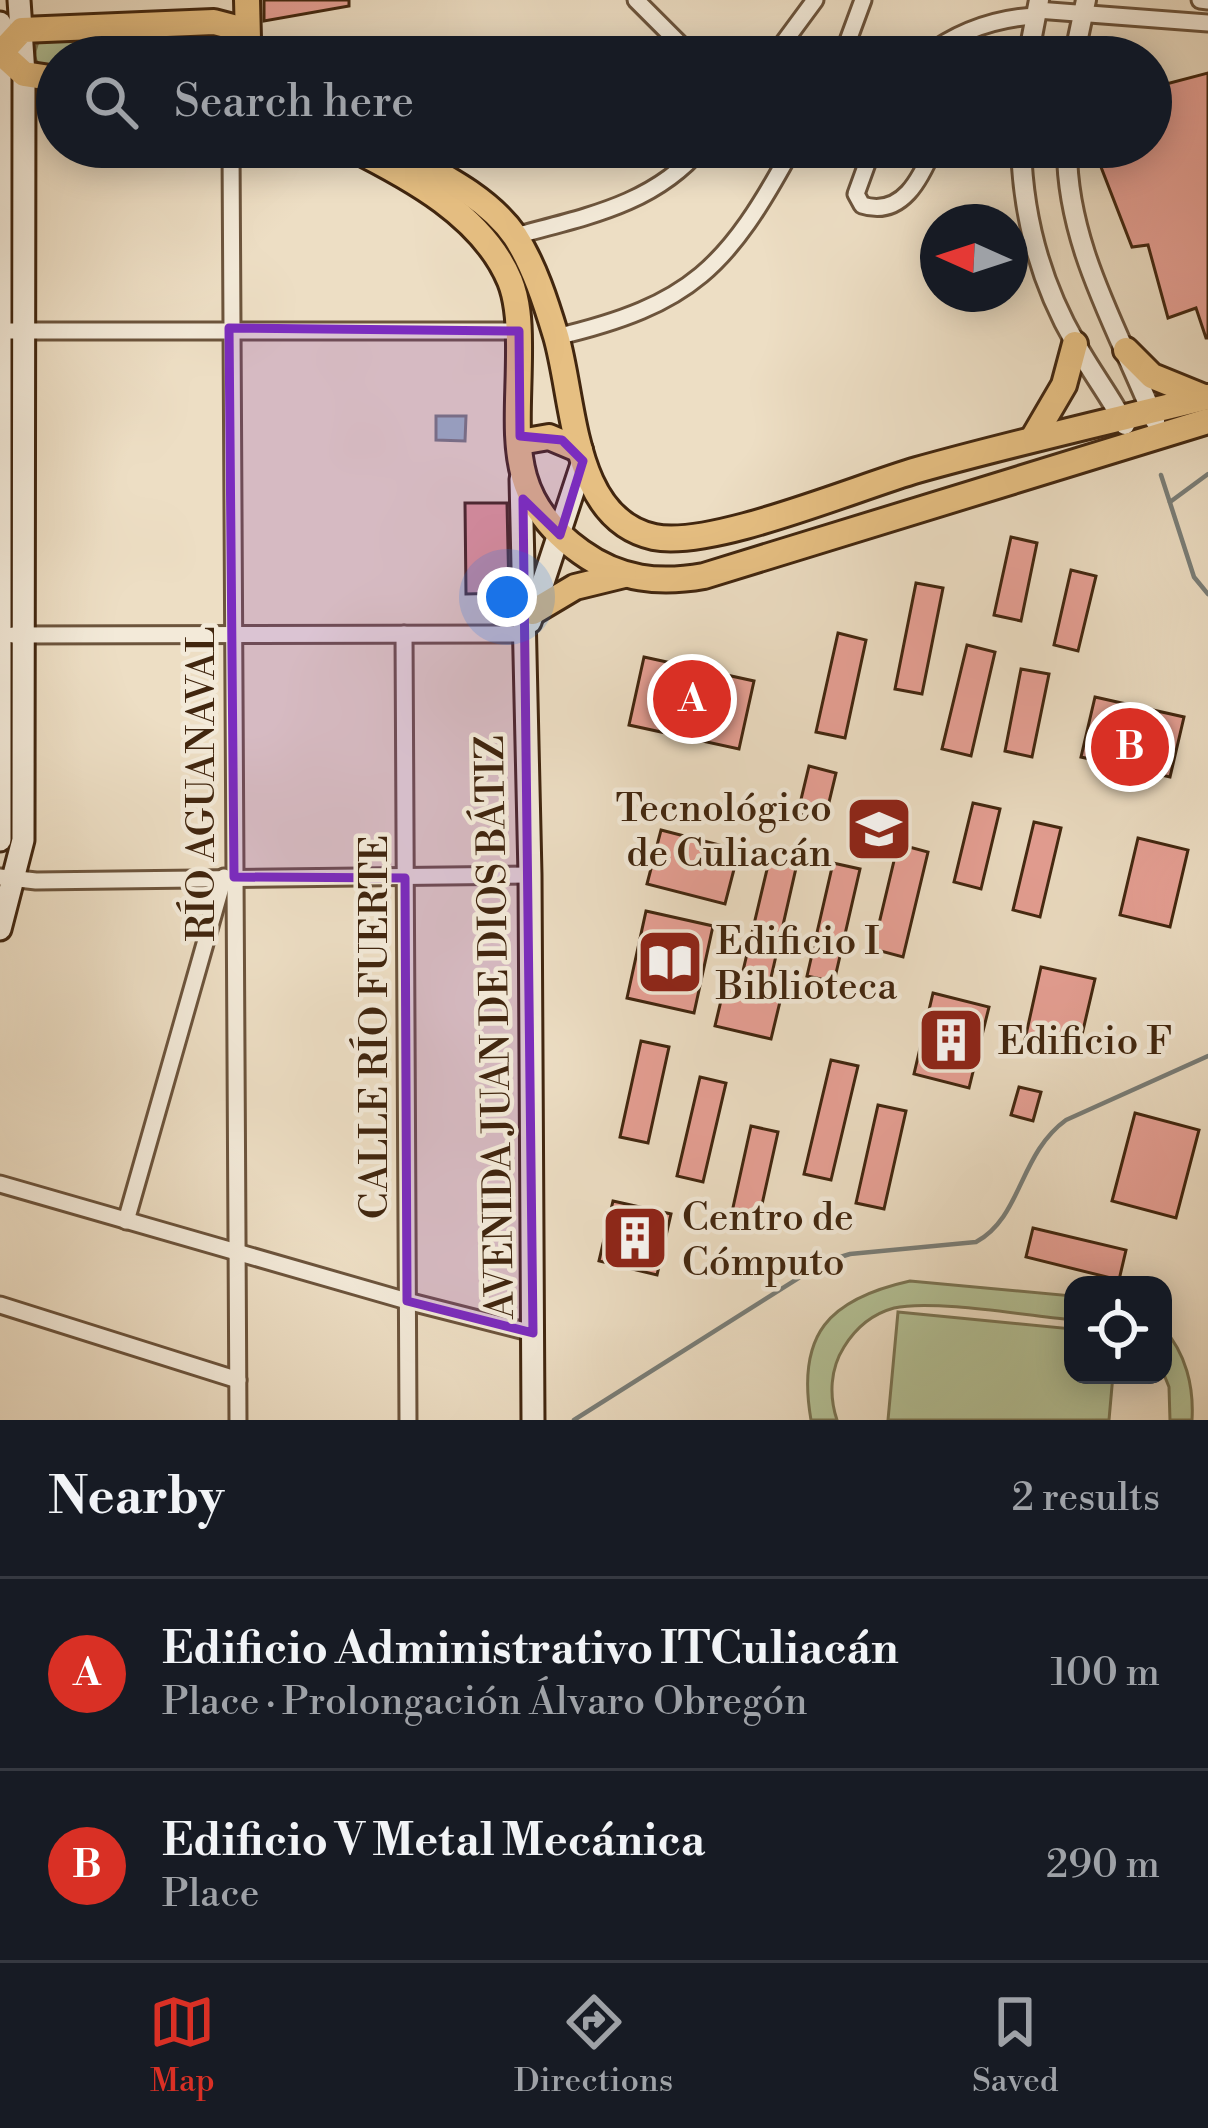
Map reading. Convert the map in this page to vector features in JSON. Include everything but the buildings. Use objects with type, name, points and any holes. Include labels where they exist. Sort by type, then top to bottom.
[{"type":"main road","points":[[0,840],[8,635],[8,331],[1,52],[19,0]]},
{"type":"main road","points":[[247,0],[250,36]]},
{"type":"main road","points":[[11,27],[214,22],[238,28],[243,36]]},
{"type":"main road","points":[[8,331],[24,74],[11,27]]},
{"type":"main road","points":[[1,52],[24,74],[36,76]]},
{"type":"main road","points":[[387,168],[472,226],[489,245],[514,291],[521,479],[534,506],[560,535],[594,561],[624,575],[668,580],[704,576],[1135,445],[1161,436],[1207,405]]},
{"type":"main road","points":[[425,168],[484,203],[515,236],[534,272],[556,337],[582,456],[598,493],[621,521],[655,537],[690,538],[1033,439],[1151,410],[1207,405]]},
{"type":"main road","points":[[1033,439],[1064,385],[1076,344]]},
{"type":"main road","points":[[1126,350],[1152,376],[1207,405]]},
{"type":"main road","points":[[520,442],[549,437],[582,456]]},
{"type":"main road","name":"AVENIDA JUAN DE DIOS BÁTIZ","points":[[530,623],[582,456]]},
{"type":"main road","name":"AVENIDA JUAN DE DIOS BÁTIZ","points":[[521,479],[530,623],[533,1420]]},
{"type":"main road","points":[[530,623],[575,587],[624,575]]},
{"type":"main road","points":[[0,929],[7,879],[23,840],[8,635]]},
{"type":"street","points":[[636,0],[672,36]]},
{"type":"street","points":[[788,36],[815,0]]},
{"type":"street","points":[[850,36],[863,0]]},
{"type":"street","points":[[959,35],[1037,9],[1084,8],[1208,23]]},
{"type":"street","name":"RÍO AGUANAVAL","points":[[231,168],[229,877],[238,1420]]},
{"type":"street","points":[[515,236],[614,210],[680,168]]},
{"type":"street","points":[[556,337],[646,309],[692,285],[740,237],[781,168]]},
{"type":"street","points":[[865,168],[856,194],[862,205],[874,209],[904,198],[924,168]]},
{"type":"street","points":[[1024,168],[1034,242],[1049,290],[1135,445]]},
{"type":"street","points":[[1068,168],[1079,238],[1161,436]]},
{"type":"street","points":[[8,331],[519,331]]},
{"type":"street","points":[[8,635],[404,634],[530,623]]},
{"type":"street","name":"CALLE RÍO FUERTE","points":[[404,634],[408,1420]]},
{"type":"street","points":[[7,879],[530,875]]},
{"type":"street","points":[[126,1221],[229,877]]},
{"type":"street","points":[[0,1184],[533,1333]]},
{"type":"street","points":[[0,1305],[238,1380]]},
{"type":"highlighted area","points":[[229,328],[519,331],[520,436],[562,440],[583,461],[560,535],[523,499],[533,1333],[407,1301],[405,878],[234,877]]},
{"type":"green space","points":[[223,34],[225,36],[132,36]]},
{"type":"green space","points":[[910,1281],[1064,1295],[1064,1319],[932,1306],[886,1311],[859,1328],[839,1355],[832,1383],[837,1420],[811,1420],[808,1390],[814,1343],[839,1310]]},
{"type":"green space","points":[[898,1312],[1064,1328],[1064,1384],[1112,1384],[1109,1420],[888,1420]]},
{"type":"green space","points":[[1172,1340],[1187,1371],[1192,1420],[1170,1420]]},
{"type":"water","points":[[436,416],[466,416],[465,441],[436,440]]},
{"type":"waterway","points":[[1170,502],[1208,474]]},
{"type":"waterway","points":[[1161,475],[1194,577],[1208,594]]},
{"type":"waterway","points":[[574,1420],[824,1262],[850,1254],[976,1242],[1003,1217],[1039,1150],[1066,1120],[1208,1056]]},
{"type":"place","name":"Edificio Administrativo ITCuliacán","points":[[692,699]]},
{"type":"place","name":"Edificio V Metal Mecánica","points":[[1130,747]]},
{"type":"place","name":"Tecnológico de Culiacán","points":[[879,829]]},
{"type":"place","name":"Edificio I Biblioteca","points":[[670,962]]},
{"type":"place","name":"Edificio F","points":[[951,1040]]},
{"type":"place","name":"Centro de Cómputo","points":[[635,1238]]}]
